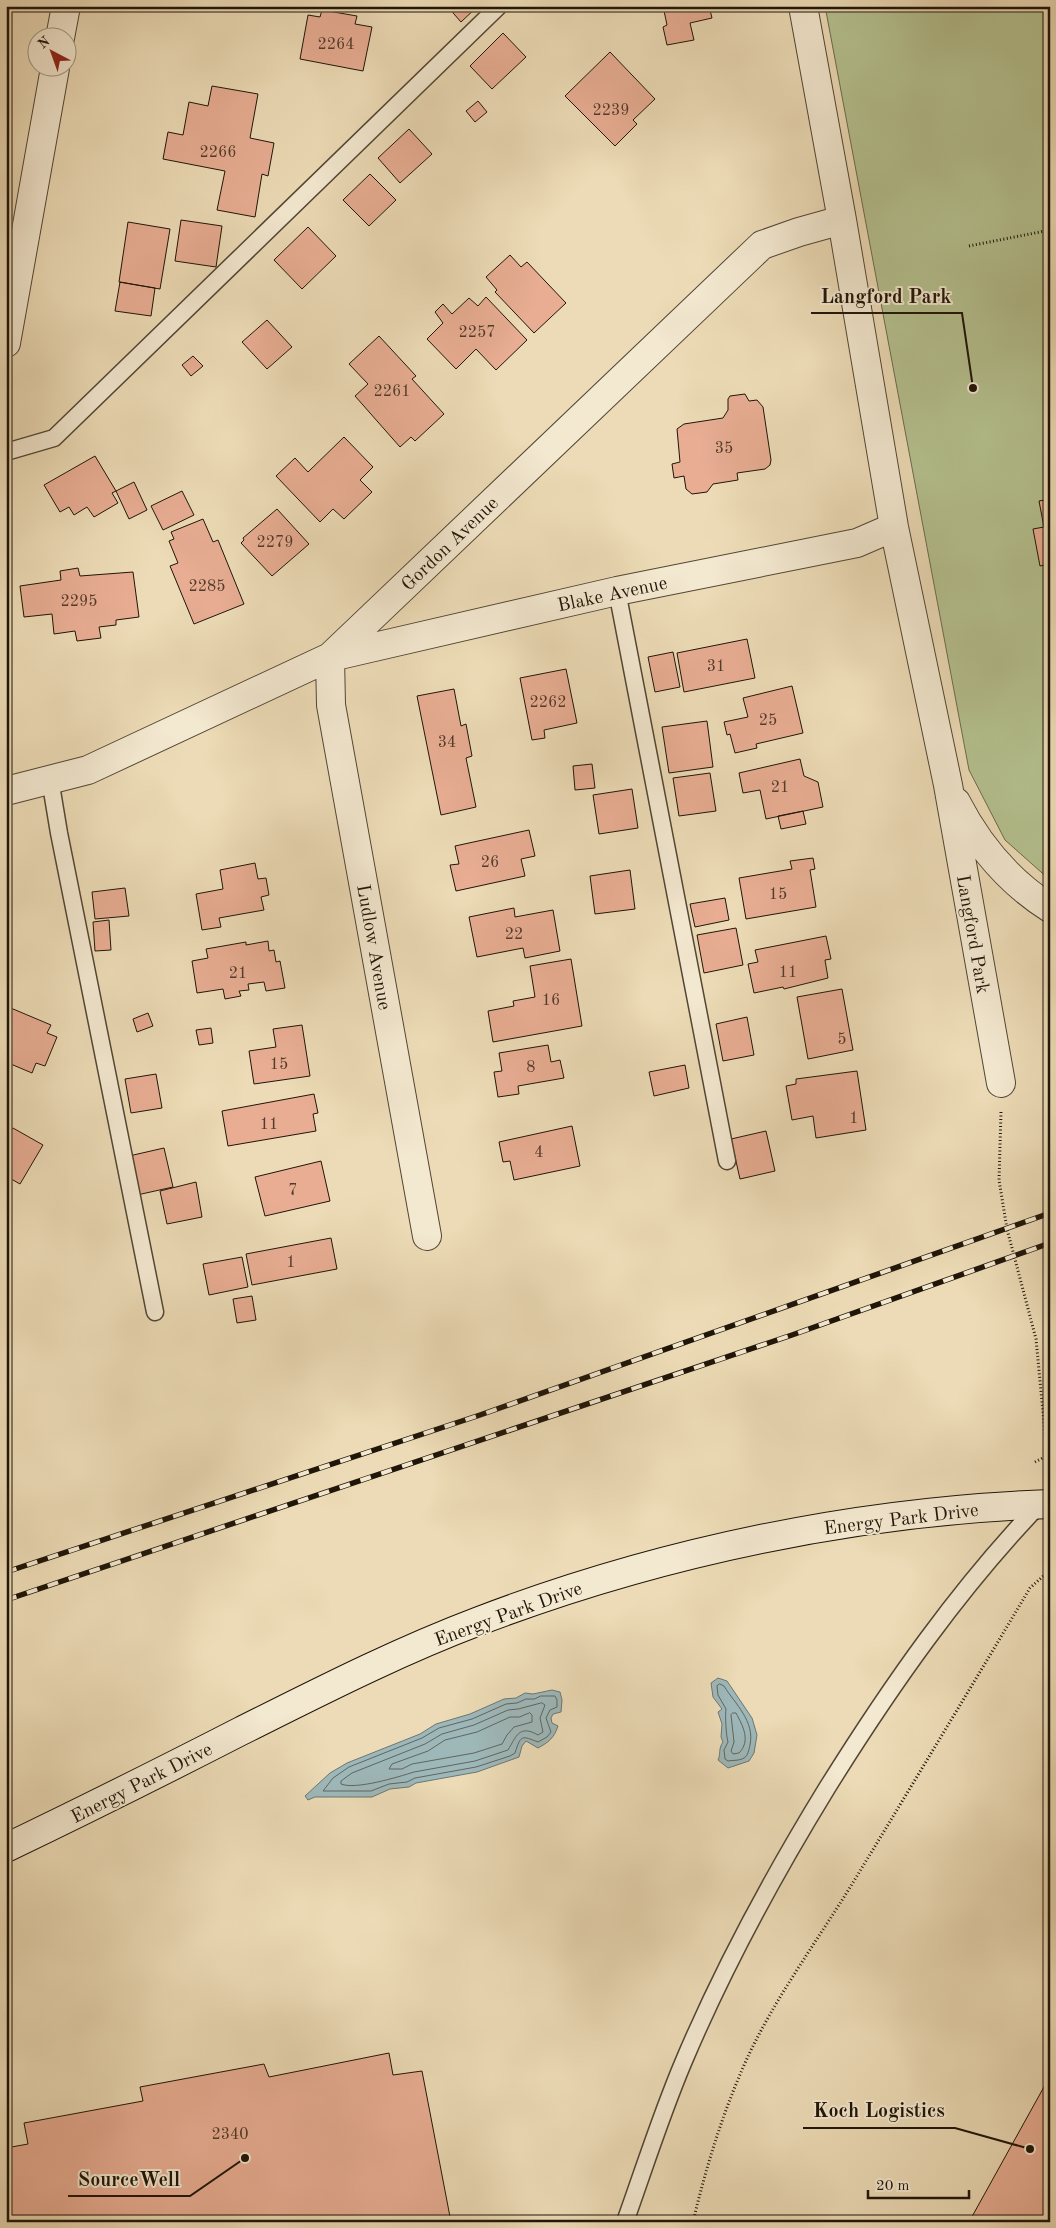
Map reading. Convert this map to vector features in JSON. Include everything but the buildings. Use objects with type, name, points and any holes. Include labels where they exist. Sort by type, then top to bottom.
[{"type":"street","points":[[62,28],[66,6]]},
{"type":"street","name":"Langford Park","points":[[803,6],[842,220],[894,527],[948,785],[1002,1083]]},
{"type":"street","points":[[6,343],[53,78]]},
{"type":"street","name":"Gordon Avenue","points":[[6,791],[88,770],[330,657],[762,245],[842,220]]},
{"type":"street","name":"Blake Avenue","points":[[330,657],[617,591],[857,543],[894,527]]},
{"type":"street","name":"Ludlow Avenue","points":[[330,657],[331,704],[427,1236]]},
{"type":"street","name":"Langford Park","points":[[948,785],[962,814],[1003,870],[1028,894],[1050,908]]},
{"type":"street","name":"Energy Park Drive","points":[[6,1848],[380,1663],[479,1621],[595,1581],[728,1546],[816,1528],[947,1511],[1046,1501]]},
{"type":"lane","points":[[6,452],[54,438],[499,6]]},
{"type":"lane","points":[[617,591],[727,1161]]},
{"type":"lane","points":[[50,779],[61,843],[155,1312]]},
{"type":"lane","points":[[625,2222],[682,2065],[716,1988],[762,1900],[803,1828],[897,1680],[950,1610],[1046,1501]]},
{"type":"path","points":[[969,246],[1050,230]]},
{"type":"path","points":[[1002,1083],[999,1180],[1007,1229],[1036,1339],[1048,1454],[1035,1462]]},
{"type":"path","points":[[693,2222],[704,2175],[729,2103],[751,2050],[792,1978],[836,1911],[1030,1588],[1041,1576],[1050,1570]]},
{"type":"green space","points":[[825,6],[1050,6],[1050,880],[1005,840],[969,770]]},
{"type":"water","points":[[718,1678],[727,1681],[752,1718],[757,1735],[754,1753],[749,1761],[728,1768],[718,1760],[723,1742],[721,1737],[722,1724],[718,1712],[722,1709],[713,1697],[711,1683]]},
{"type":"water","points":[[552,1690],[560,1692],[562,1700],[561,1712],[553,1714],[551,1718],[552,1723],[558,1726],[555,1734],[548,1742],[538,1748],[526,1741],[522,1746],[519,1757],[477,1772],[416,1783],[409,1787],[390,1789],[372,1797],[315,1797],[308,1800],[305,1796],[330,1773],[347,1763],[420,1734],[436,1724],[470,1714],[504,1699],[516,1698],[525,1693],[533,1694]]},
{"type":"railway","points":[[6,1572],[480,1415],[1050,1213]]},
{"type":"railway","points":[[6,1600],[792,1335],[1050,1243]]},
{"type":"place","name":"Langford Park","points":[[973,388]]},
{"type":"place","name":"Koch Logistics","points":[[1030,2149]]},
{"type":"place","name":"SourceWell","points":[[245,2158]]}]
